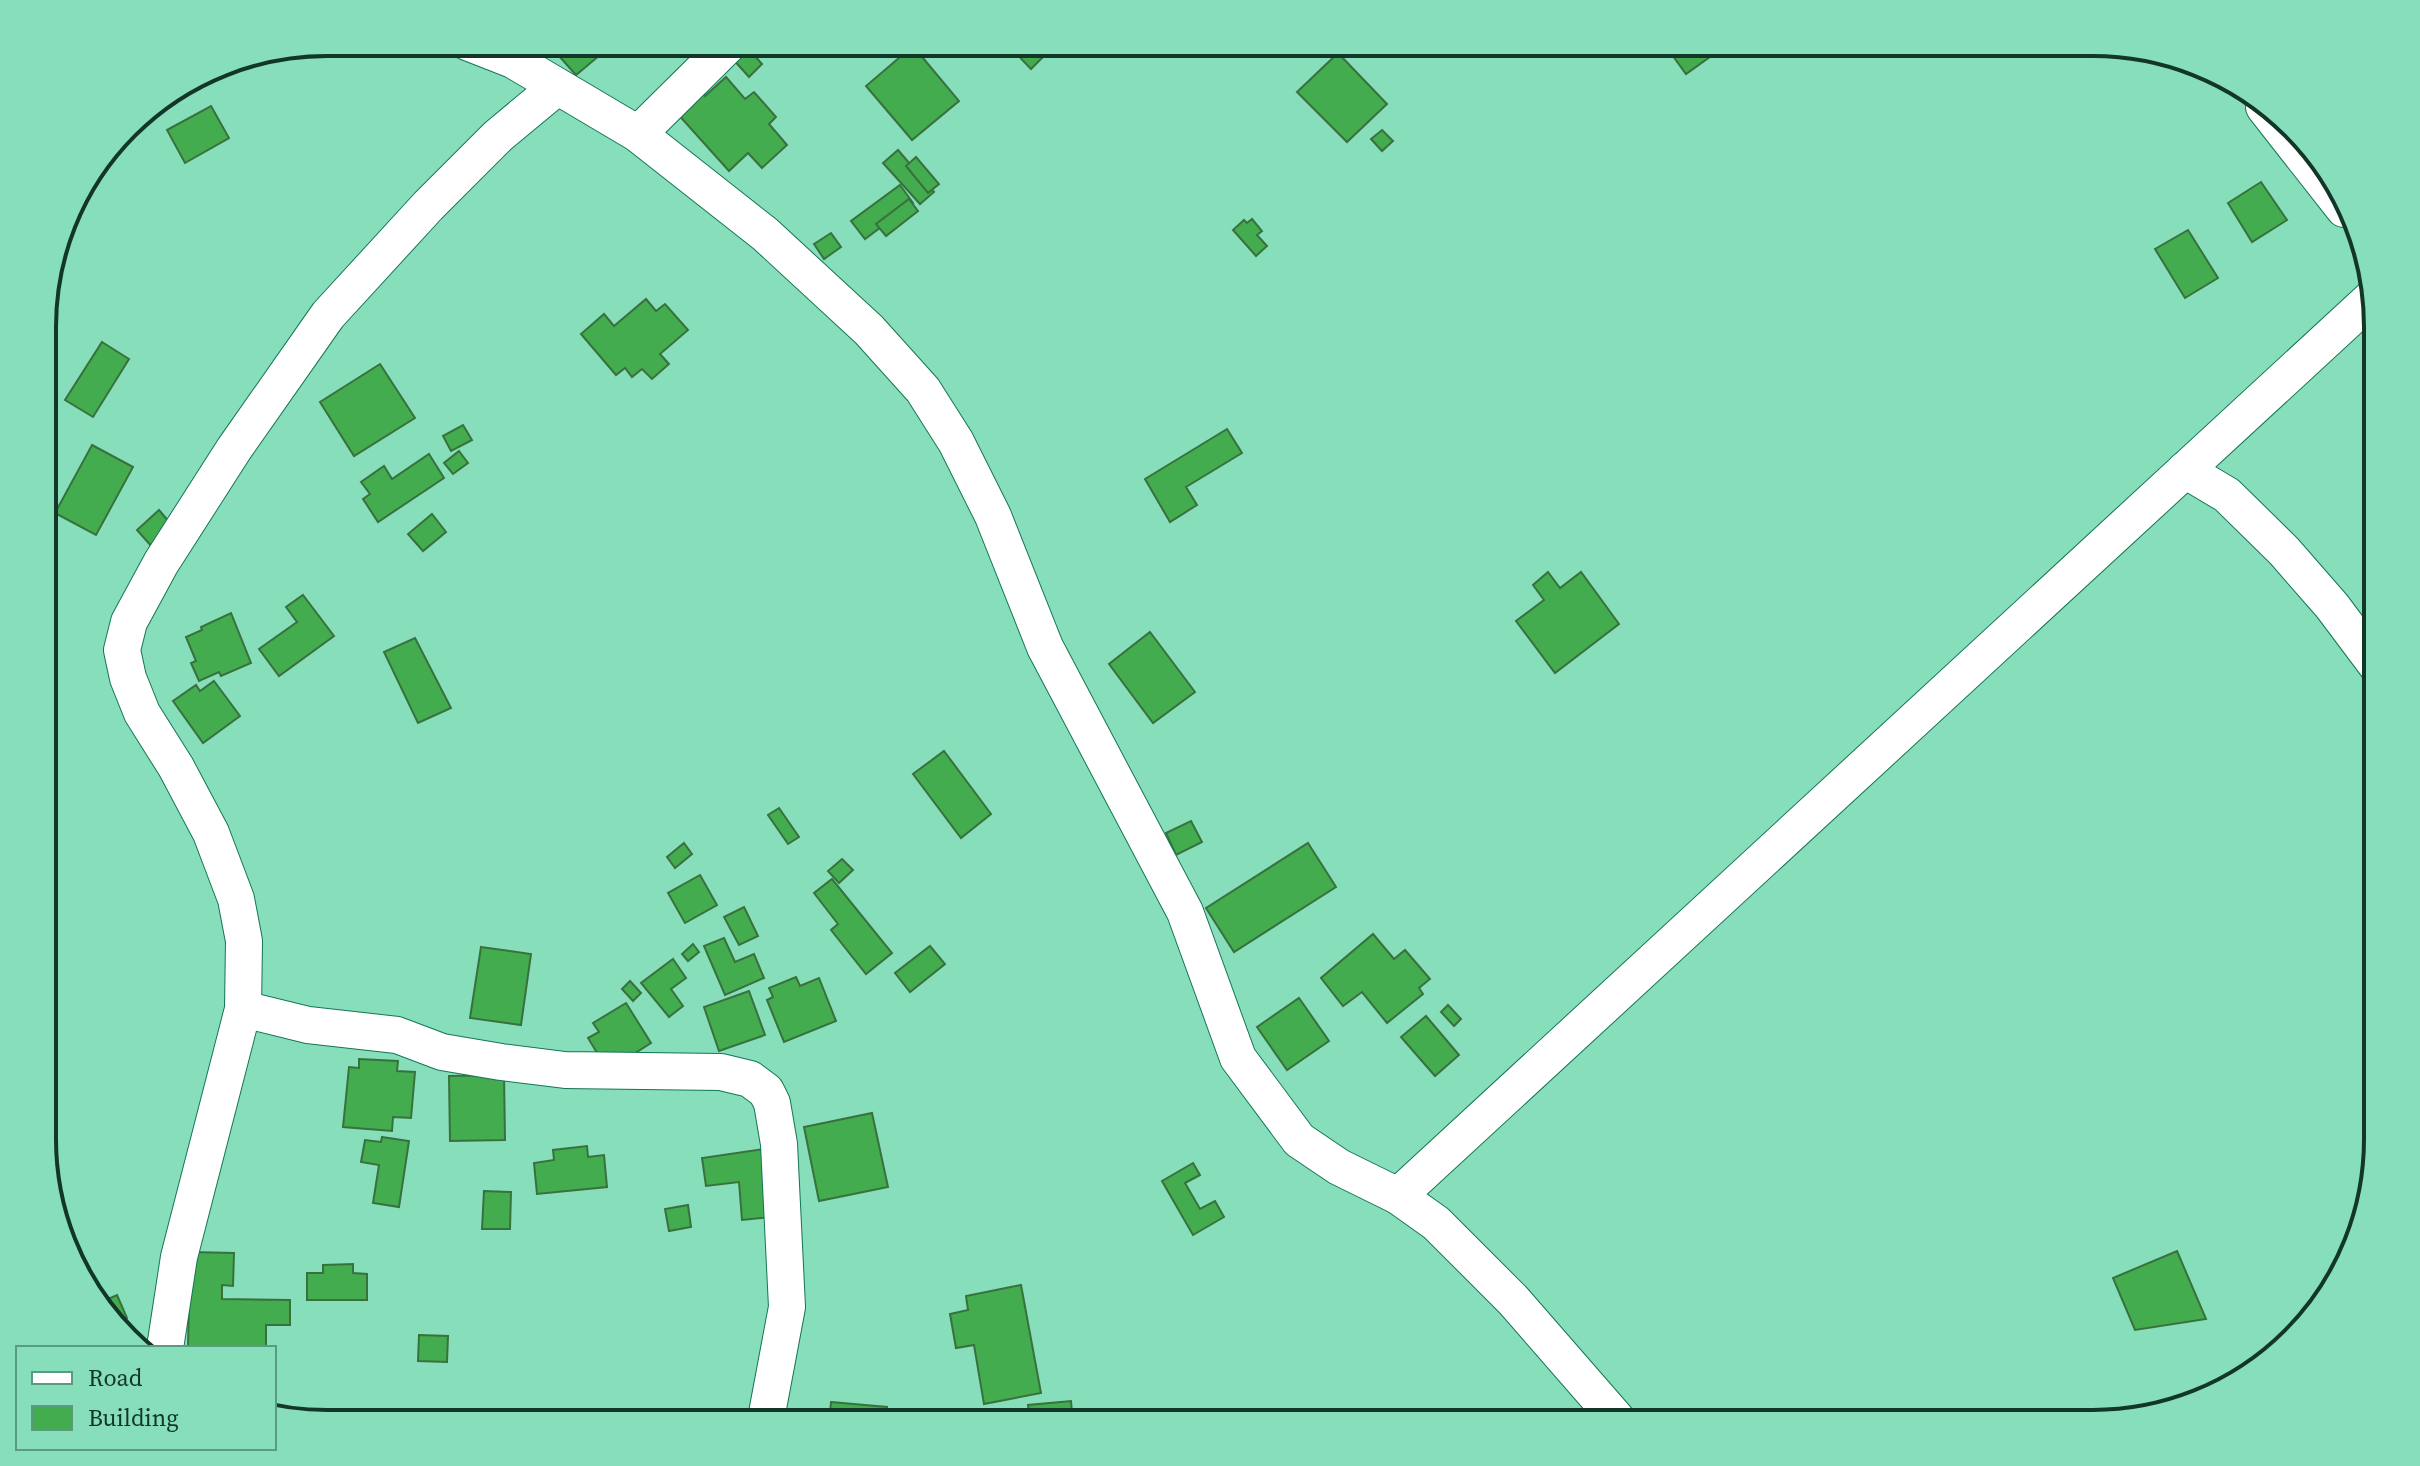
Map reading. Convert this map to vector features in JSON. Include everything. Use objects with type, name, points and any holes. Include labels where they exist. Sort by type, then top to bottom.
[{"type":"street","points":[[503,56],[638,134],[765,234],[869,330],[923,390],[956,442],[993,516],[1045,647],[1185,912],[1238,1058],[1299,1140],[1339,1167],[1398,1196],[1436,1223],[1513,1300],[1608,1409]]},
{"type":"street","points":[[638,134],[717,56]]},
{"type":"street","points":[[165,1346],[179,1257],[243,1009],[244,941],[236,899],[211,833],[176,767],[142,713],[128,678],[122,650],[129,622],[161,563],[234,449],[328,315],[428,206],[498,136],[557,87]]},
{"type":"street","points":[[2293,144],[2315,173]]},
{"type":"street","points":[[1398,1196],[2363,306]]},
{"type":"street","points":[[2185,470],[2227,495],[2284,551],[2363,647]]},
{"type":"street","points":[[243,1009],[308,1025],[397,1035],[442,1052],[501,1062],[565,1070],[721,1072],[750,1079],[766,1091],[772,1103],[779,1144],[787,1307],[768,1410]]},
{"type":"building","points":[[559,56],[599,56],[576,75]]},
{"type":"building","points":[[755,56],[762,64],[749,77],[731,57]]},
{"type":"building","points":[[901,56],[921,56],[959,101],[912,140],[866,86]]},
{"type":"building","points":[[1018,56],[1044,56],[1031,69]]},
{"type":"building","points":[[1335,56],[1341,56],[1387,104],[1347,142],[1297,92]]},
{"type":"building","points":[[1673,56],[1711,56],[1686,74]]},
{"type":"building","points":[[726,77],[745,99],[754,92],[776,117],[769,124],[787,145],[762,168],[748,153],[729,171],[676,112],[700,90],[705,96]]},
{"type":"building","points":[[211,106],[229,138],[185,163],[167,130]]},
{"type":"building","points":[[1382,130],[1393,141],[1382,151],[1371,139]]},
{"type":"building","points":[[898,150],[934,192],[920,204],[883,163]]},
{"type":"building","points":[[916,157],[939,184],[928,193],[906,166]]},
{"type":"building","points":[[2261,182],[2287,220],[2252,242],[2228,203]]},
{"type":"building","points":[[900,185],[913,203],[865,239],[851,221]]},
{"type":"building","points":[[909,199],[918,211],[886,236],[876,224]]},
{"type":"building","points":[[1252,219],[1262,231],[1257,235],[1267,246],[1256,256],[1233,230],[1244,220],[1247,223]]},
{"type":"building","points":[[2188,230],[2218,278],[2185,298],[2155,249]]},
{"type":"building","points":[[831,233],[841,247],[824,259],[814,244]]},
{"type":"building","points":[[646,299],[656,311],[665,304],[688,330],[660,354],[669,364],[652,379],[642,369],[632,377],[625,368],[616,375],[581,334],[604,314],[614,326]]},
{"type":"building","points":[[102,342],[129,359],[93,417],[65,400]]},
{"type":"building","points":[[380,364],[415,418],[354,456],[320,402]]},
{"type":"building","points":[[463,425],[472,440],[451,451],[443,436]]},
{"type":"building","points":[[1227,429],[1242,453],[1186,487],[1197,505],[1170,522],[1145,479]]},
{"type":"building","points":[[92,445],[133,467],[96,535],[56,511]]},
{"type":"building","points":[[459,451],[468,463],[453,474],[444,463]]},
{"type":"building","points":[[429,454],[444,478],[378,522],[363,499],[370,494],[361,482],[384,466],[392,479]]},
{"type":"building","points":[[159,510],[175,529],[153,548],[137,530]]},
{"type":"building","points":[[432,514],[446,532],[423,551],[408,534]]},
{"type":"building","points":[[1548,572],[1560,588],[1581,572],[1619,624],[1555,673],[1516,621],[1544,600],[1533,585]]},
{"type":"building","points":[[303,595],[334,636],[279,676],[259,649],[297,622],[286,607]]},
{"type":"building","points":[[231,613],[251,663],[221,676],[219,672],[199,681],[191,663],[196,661],[186,637]]},
{"type":"building","points":[[1150,632],[1195,692],[1153,723],[1109,664]]},
{"type":"building","points":[[415,638],[451,708],[418,723],[384,652]]},
{"type":"building","points":[[214,681],[240,716],[203,743],[173,701],[196,685],[200,691]]},
{"type":"building","points":[[944,751],[991,814],[961,838],[913,774]]},
{"type":"building","points":[[779,808],[799,837],[788,844],[768,815]]},
{"type":"building","points":[[1191,821],[1202,842],[1176,855],[1166,833]]},
{"type":"building","points":[[684,843],[692,854],[675,868],[667,857]]},
{"type":"building","points":[[1308,843],[1336,887],[1234,952],[1206,908]]},
{"type":"building","points":[[842,859],[853,870],[839,883],[828,871]]},
{"type":"building","points":[[700,875],[717,905],[685,923],[668,893]]},
{"type":"building","points":[[832,879],[892,953],[866,974],[831,930],[838,924],[814,893]]},
{"type":"building","points":[[744,907],[758,936],[739,945],[724,917]]},
{"type":"building","points":[[1373,934],[1394,959],[1405,950],[1430,979],[1419,988],[1423,994],[1387,1023],[1362,992],[1343,1006],[1321,978]]},
{"type":"building","points":[[724,938],[735,962],[754,954],[764,978],[725,995],[704,946]]},
{"type":"building","points":[[693,944],[699,952],[688,961],[682,954]]},
{"type":"building","points":[[930,946],[945,964],[910,992],[895,973]]},
{"type":"building","points":[[481,947],[531,954],[521,1025],[470,1018]]},
{"type":"building","points":[[673,959],[686,978],[671,989],[683,1006],[669,1017],[641,983]]},
{"type":"building","points":[[796,977],[800,986],[819,978],[836,1021],[784,1042],[767,1000],[773,997],[769,988]]},
{"type":"building","points":[[630,981],[641,993],[633,1001],[622,989]]},
{"type":"building","points":[[749,991],[765,1035],[719,1051],[704,1007]]},
{"type":"building","points":[[1299,998],[1329,1041],[1287,1070],[1257,1027]]},
{"type":"building","points":[[626,1003],[651,1043],[618,1064],[605,1066],[588,1038],[599,1032],[593,1023]]},
{"type":"building","points":[[1448,1005],[1461,1019],[1454,1026],[1441,1012]]},
{"type":"building","points":[[1426,1016],[1459,1055],[1435,1076],[1401,1037]]},
{"type":"building","points":[[359,1059],[398,1061],[397,1071],[415,1072],[411,1118],[393,1117],[392,1131],[343,1127],[349,1067],[359,1068]]},
{"type":"building","points":[[504,1075],[505,1140],[450,1141],[449,1076]]},
{"type":"building","points":[[872,1113],[888,1187],[819,1201],[804,1127]]},
{"type":"building","points":[[382,1137],[409,1141],[399,1207],[373,1203],[379,1165],[361,1162],[365,1140],[381,1142]]},
{"type":"building","points":[[587,1146],[588,1157],[604,1155],[607,1187],[537,1194],[534,1163],[554,1160],[553,1150]]},
{"type":"building","points":[[764,1149],[771,1217],[742,1220],[739,1182],[706,1186],[702,1158]]},
{"type":"building","points":[[1193,1163],[1200,1175],[1185,1183],[1200,1209],[1215,1201],[1224,1217],[1193,1235],[1162,1181]]},
{"type":"building","points":[[484,1191],[511,1192],[510,1229],[482,1229]]},
{"type":"building","points":[[688,1205],[691,1227],[669,1231],[665,1209]]},
{"type":"building","points":[[2177,1251],[2206,1319],[2135,1330],[2113,1278]]},
{"type":"building","points":[[190,1252],[234,1253],[233,1286],[222,1285],[222,1299],[290,1300],[290,1325],[266,1325],[266,1346],[188,1346]]},
{"type":"building","points":[[353,1264],[353,1273],[367,1274],[367,1300],[307,1300],[307,1273],[323,1273],[323,1265]]},
{"type":"building","points":[[1021,1285],[1041,1393],[984,1404],[974,1345],[956,1348],[950,1314],[968,1310],[966,1296]]},
{"type":"building","points":[[117,1295],[127,1318],[125,1319],[108,1299]]},
{"type":"building","points":[[419,1335],[448,1336],[447,1362],[418,1361]]},
{"type":"building","points":[[1071,1401],[1072,1410],[1028,1410],[1028,1405]]},
{"type":"building","points":[[831,1402],[887,1407],[887,1410],[830,1410]]}]
